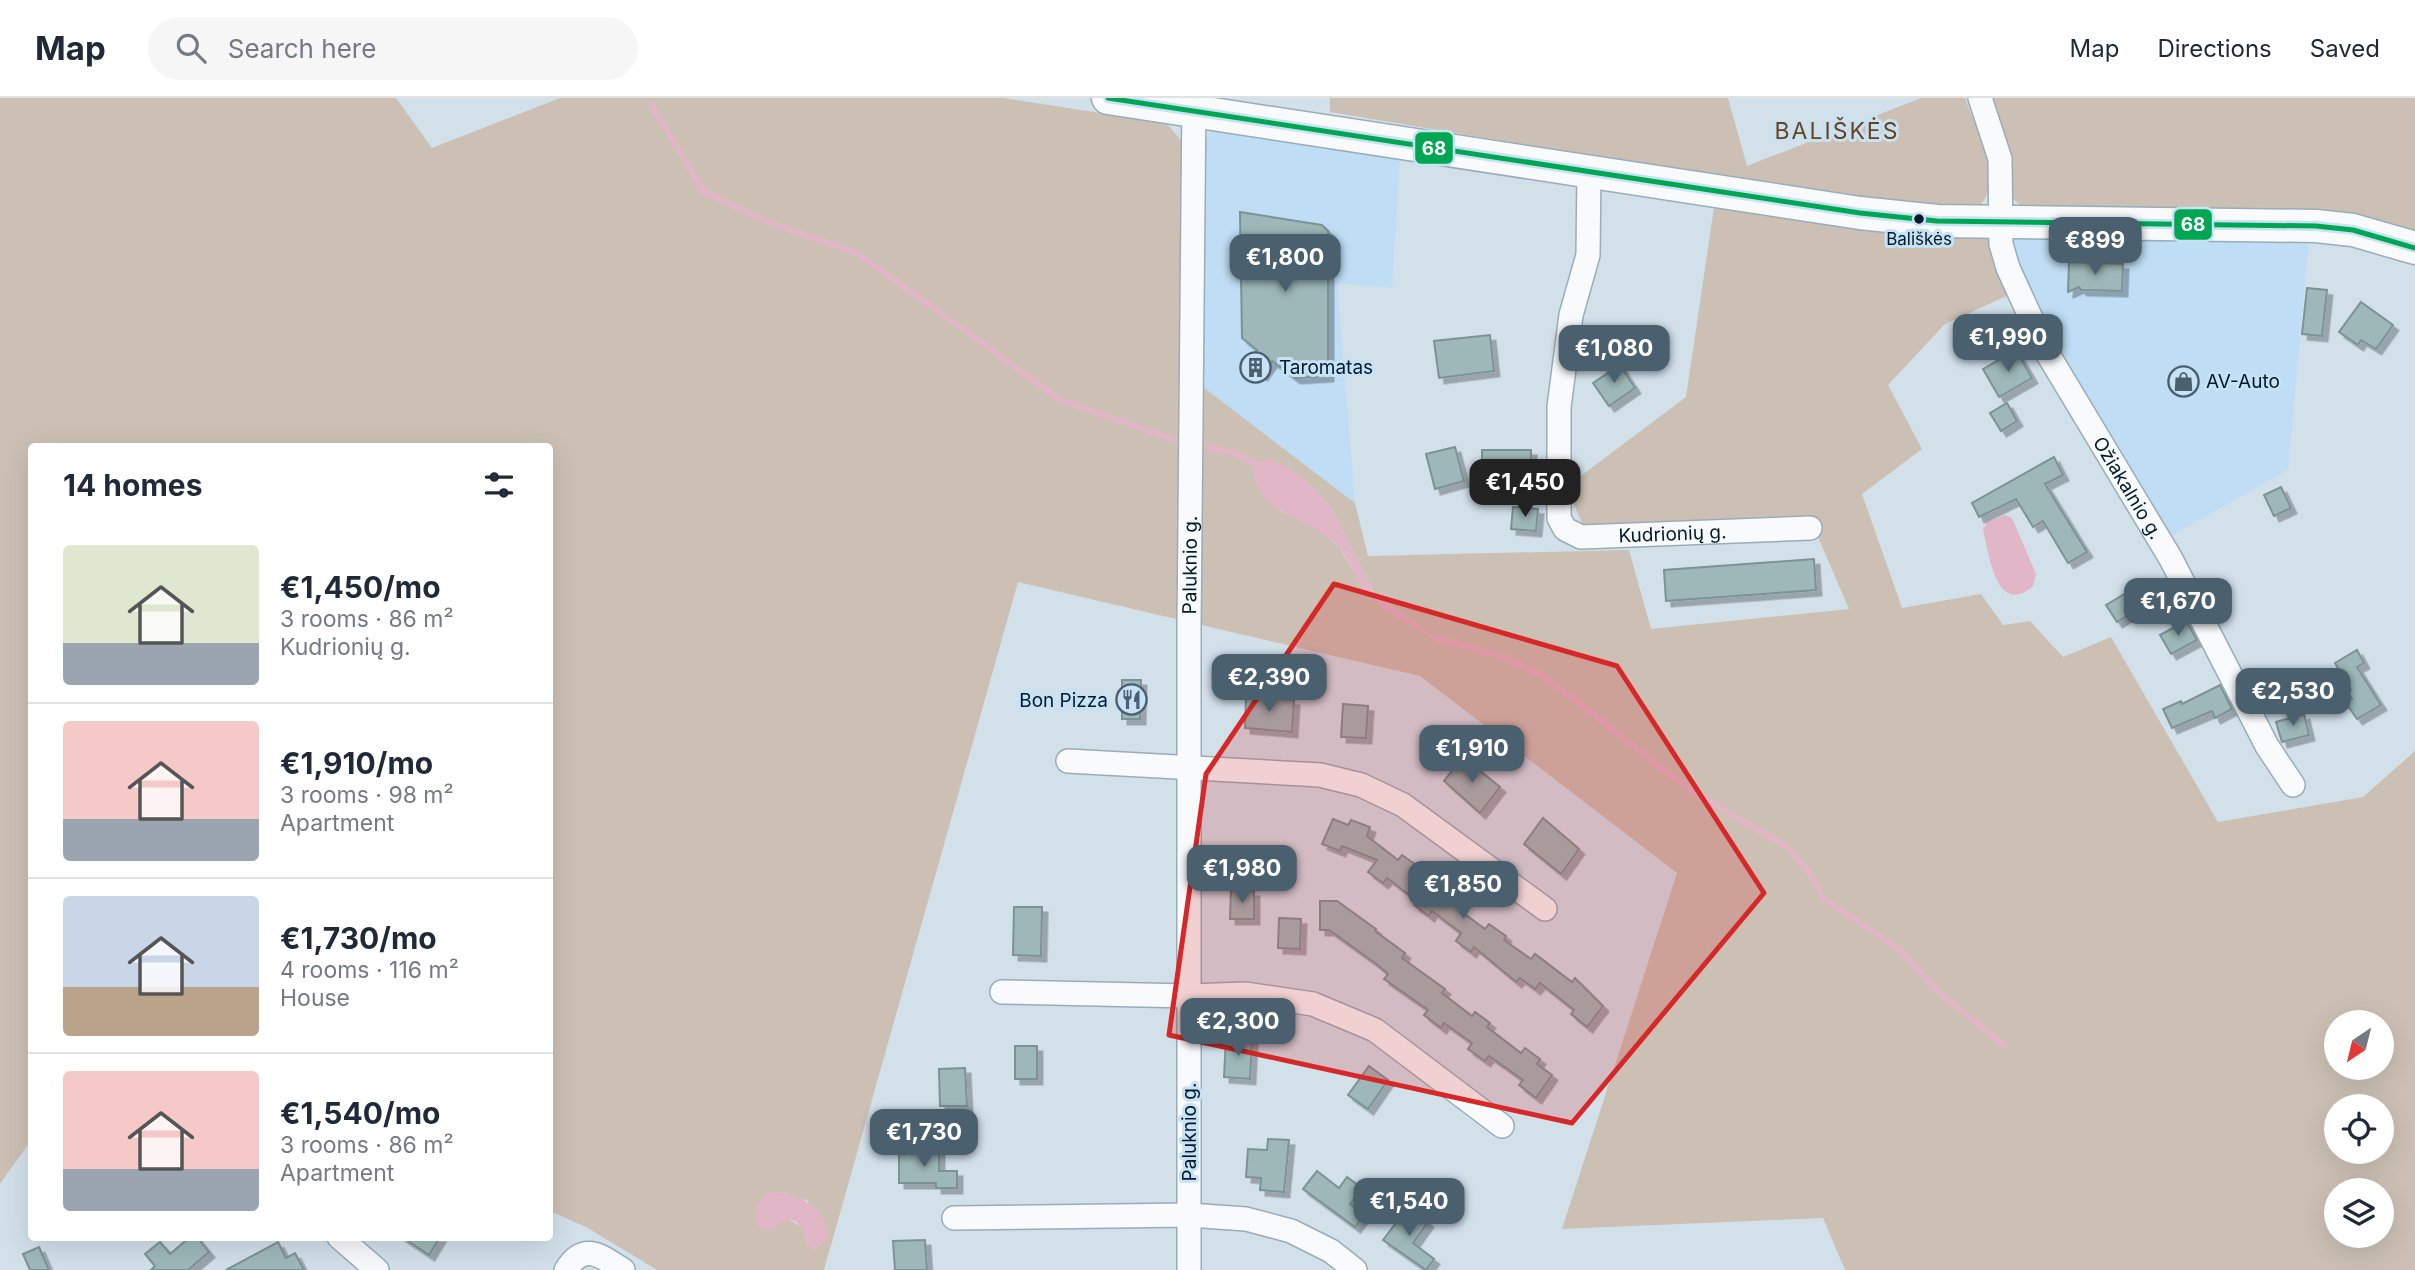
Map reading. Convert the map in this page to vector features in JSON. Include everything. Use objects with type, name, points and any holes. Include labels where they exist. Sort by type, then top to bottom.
[{"type":"main road","points":[[1108,98],[1194,105],[1860,213],[1937,221],[2316,226],[2353,230],[2415,248]]},
{"type":"street","name":"Ožiakalnio g.","points":[[1980,98],[2000,159],[2001,244],[2008,268],[2046,351],[2171,559],[2267,746],[2293,785]]},
{"type":"street","name":"Paluknio g.","points":[[1189,1270],[1189,766],[1194,105]]},
{"type":"street","name":"Kudrionių g.","points":[[1589,171],[1588,255],[1571,315],[1559,407],[1559,519],[1565,529],[1581,537],[1810,528]]},
{"type":"street","points":[[1068,761],[1320,775],[1361,785],[1403,805],[1545,909]]},
{"type":"street","points":[[1002,992],[1189,996],[1245,994],[1313,1004],[1375,1030],[1502,1126]]},
{"type":"street","points":[[954,1218],[1189,1215],[1246,1219],[1291,1231],[1331,1251],[1355,1270]]},
{"type":"street","points":[[344,1241],[377,1270]]},
{"type":"street","points":[[570,1265],[583,1253],[597,1253],[623,1270]]},
{"type":"highlighted area","points":[[1334,584],[1617,666],[1764,893],[1572,1123],[1169,1035],[1206,774]]},
{"type":"shaded area","points":[[0,98],[396,98],[432,148],[560,98],[1003,98],[1166,123],[1181,140],[1183,387],[1203,387],[1355,503],[1368,556],[1629,550],[1651,629],[1849,609],[1812,523],[1584,527],[1566,487],[1686,397],[1715,201],[1991,230],[2015,292],[1945,324],[1888,385],[1922,449],[1862,494],[1902,608],[1981,594],[2003,625],[2030,621],[2063,657],[2111,637],[2218,822],[2363,797],[2415,751],[2415,1270],[1845,1270],[1823,1218],[1562,1229],[1677,873],[1420,676],[1018,582],[824,1270],[657,1270],[586,1227],[553,1212],[553,443],[28,443],[28,1145],[0,1184]],"holes":[[[1312,486],[1332,509],[1375,594],[1420,626],[1369,597],[1339,547],[1317,527],[1280,511]],[[772,1192],[786,1193],[808,1201],[808,1246],[802,1227],[788,1219]]]},
{"type":"shaded area","points":[[1330,98],[1728,98],[1747,166],[1921,98],[1965,98],[1986,156],[1989,187],[1984,200],[1975,210],[1831,196],[1330,112]]},
{"type":"shaded area","points":[[1990,98],[2415,98],[2415,234],[2311,211],[2020,205],[2010,196]]},
{"type":"shaded area","points":[[1223,128],[1400,155],[1392,288],[1337,283],[1355,503],[1203,387],[1205,140],[1211,131]]},
{"type":"shaded area","name":"AV-Auto","points":[[1991,230],[2309,239],[2288,470],[2167,538],[2015,292]]},
{"type":"shaded area","points":[[1272,460],[1289,468],[1312,486],[1332,509],[1375,594],[1436,638],[1395,617],[1376,603],[1361,586],[1336,544],[1324,534],[1272,505],[1256,484],[1253,468],[1259,461]]},
{"type":"shaded area","points":[[2005,515],[2012,518],[2036,574],[2033,586],[2020,594],[2010,594],[1996,579],[1983,530],[1987,522]]},
{"type":"shaded area","points":[[772,1192],[793,1195],[810,1204],[822,1218],[829,1238],[815,1250],[808,1246],[800,1225],[788,1219],[771,1230],[760,1230],[755,1213],[759,1203]]},
{"type":"building","points":[[1240,212],[1322,225],[1328,231],[1328,376],[1295,378],[1272,361],[1262,375],[1247,364],[1257,350],[1242,338]]},
{"type":"building","points":[[2069,262],[2123,264],[2122,291],[2081,290],[2079,287],[2068,292]]},
{"type":"building","points":[[2307,288],[2327,290],[2322,336],[2302,334]]},
{"type":"building","points":[[2361,302],[2393,325],[2376,349],[2361,340],[2358,345],[2339,332]]},
{"type":"building","points":[[1490,335],[1494,371],[1439,378],[1434,341]]},
{"type":"building","points":[[2016,350],[2032,378],[1999,397],[1983,369]]},
{"type":"building","points":[[1620,365],[1635,388],[1609,406],[1593,383]]},
{"type":"building","points":[[2007,403],[2017,421],[2001,431],[1990,413]]},
{"type":"building","points":[[1455,447],[1464,481],[1435,489],[1426,454]]},
{"type":"building","points":[[1482,450],[1531,450],[1531,468],[1500,468],[1500,474],[1482,474]]},
{"type":"building","points":[[2054,457],[2063,475],[2045,484],[2087,552],[2068,563],[2043,521],[2033,527],[2016,499],[1979,517],[1972,503]]},
{"type":"building","points":[[2281,487],[2291,508],[2274,516],[2264,495]]},
{"type":"building","points":[[1513,507],[1538,509],[1536,531],[1511,529]]},
{"type":"building","points":[[1814,559],[1816,590],[1666,601],[1664,570]]},
{"type":"building","points":[[2131,590],[2142,607],[2117,622],[2106,605]]},
{"type":"building","points":[[2186,621],[2197,640],[2171,654],[2160,635]]},
{"type":"building","points":[[2357,650],[2364,663],[2357,667],[2381,705],[2357,719],[2346,703],[2352,699],[2348,692],[2351,690],[2335,663]]},
{"type":"building","name":"Bon Pizza","points":[[1122,680],[1141,680],[1140,719],[1122,719]]},
{"type":"building","points":[[2220,685],[2232,709],[2215,718],[2212,711],[2172,728],[2163,709],[2181,701],[2182,704]]},
{"type":"building","points":[[1246,696],[1294,700],[1292,732],[1245,728]]},
{"type":"building","points":[[1343,704],[1368,706],[1366,738],[1341,737]]},
{"type":"building","points":[[2304,714],[2309,735],[2282,742],[2276,722]]},
{"type":"building","points":[[1463,757],[1500,787],[1480,813],[1444,781]]},
{"type":"building","points":[[1543,818],[1579,849],[1561,874],[1524,844]]},
{"type":"building","points":[[1333,819],[1348,825],[1351,820],[1370,827],[1367,836],[1398,860],[1402,855],[1419,867],[1415,872],[1444,893],[1448,888],[1464,900],[1458,909],[1485,929],[1489,924],[1506,936],[1504,940],[1531,959],[1535,954],[1572,982],[1575,978],[1603,1006],[1587,1027],[1571,1014],[1574,1010],[1540,983],[1535,989],[1520,978],[1516,982],[1474,947],[1471,952],[1456,941],[1461,933],[1432,911],[1429,916],[1414,905],[1417,901],[1387,878],[1383,883],[1368,872],[1377,860],[1342,846],[1340,851],[1322,844]]},
{"type":"building","points":[[1231,890],[1254,891],[1254,919],[1230,919]]},
{"type":"building","points":[[1320,901],[1337,901],[1376,929],[1375,931],[1405,953],[1402,958],[1445,989],[1442,993],[1472,1016],[1475,1012],[1490,1023],[1487,1027],[1521,1053],[1525,1048],[1540,1059],[1537,1064],[1552,1075],[1536,1098],[1519,1085],[1523,1080],[1489,1056],[1485,1061],[1468,1049],[1472,1043],[1444,1023],[1441,1028],[1424,1015],[1428,1010],[1384,979],[1388,974],[1375,963],[1329,930],[1320,930]]},
{"type":"building","points":[[1014,907],[1042,907],[1041,956],[1013,955]]},
{"type":"building","points":[[1279,918],[1301,919],[1300,949],[1278,948]]},
{"type":"building","points":[[1226,1038],[1252,1039],[1250,1079],[1224,1077]]},
{"type":"building","points":[[1015,1046],[1037,1046],[1037,1079],[1015,1079]]},
{"type":"building","points":[[1369,1066],[1388,1080],[1368,1109],[1348,1095]]},
{"type":"building","points":[[965,1068],[967,1106],[940,1106],[939,1069]]},
{"type":"building","points":[[1268,1139],[1289,1140],[1284,1192],[1260,1190],[1261,1178],[1246,1177],[1248,1149],[1267,1150]]},
{"type":"building","points":[[899,1149],[939,1149],[939,1171],[957,1171],[957,1188],[936,1188],[936,1183],[899,1183]]},
{"type":"building","points":[[1317,1171],[1339,1188],[1347,1177],[1362,1188],[1350,1204],[1364,1215],[1355,1227],[1303,1189]]},
{"type":"building","points":[[1408,1207],[1428,1222],[1413,1243],[1434,1259],[1426,1270],[1383,1240]]},
{"type":"building","points":[[925,1240],[927,1270],[895,1270],[893,1241]]},
{"type":"building","points":[[185,1241],[200,1241],[209,1252],[188,1270],[151,1270],[155,1266],[145,1254],[160,1242],[170,1254]]},
{"type":"building","points":[[408,1241],[438,1241],[429,1255]]},
{"type":"building","points":[[278,1242],[286,1258],[295,1253],[304,1270],[226,1270]]},
{"type":"building","points":[[39,1247],[49,1270],[30,1270],[23,1254]]},
{"type":"waterway","points":[[651,104],[703,191],[770,223],[857,253],[1061,400],[1175,440]]},
{"type":"waterway","points":[[1209,448],[1235,453],[1256,464]]},
{"type":"waterway","points":[[1436,638],[1506,658],[1545,677],[1690,790],[1787,847],[1806,868],[1824,899],[1899,949],[1937,991],[2004,1045]]},
{"type":"transit line","name":"68","points":[[1108,98],[1860,213],[1937,221],[2316,226],[2353,230],[2415,248]]},
{"type":"place","name":"Bališkės","points":[[1919,219]]},
{"type":"place","name":"Taromatas","points":[[1256,367]]},
{"type":"place","name":"AV-Auto","points":[[2183,381]]},
{"type":"place","name":"Bon Pizza","points":[[1131,700]]},
{"type":"district","name":"BALIŠKĖS","points":[[1837,131]]}]
